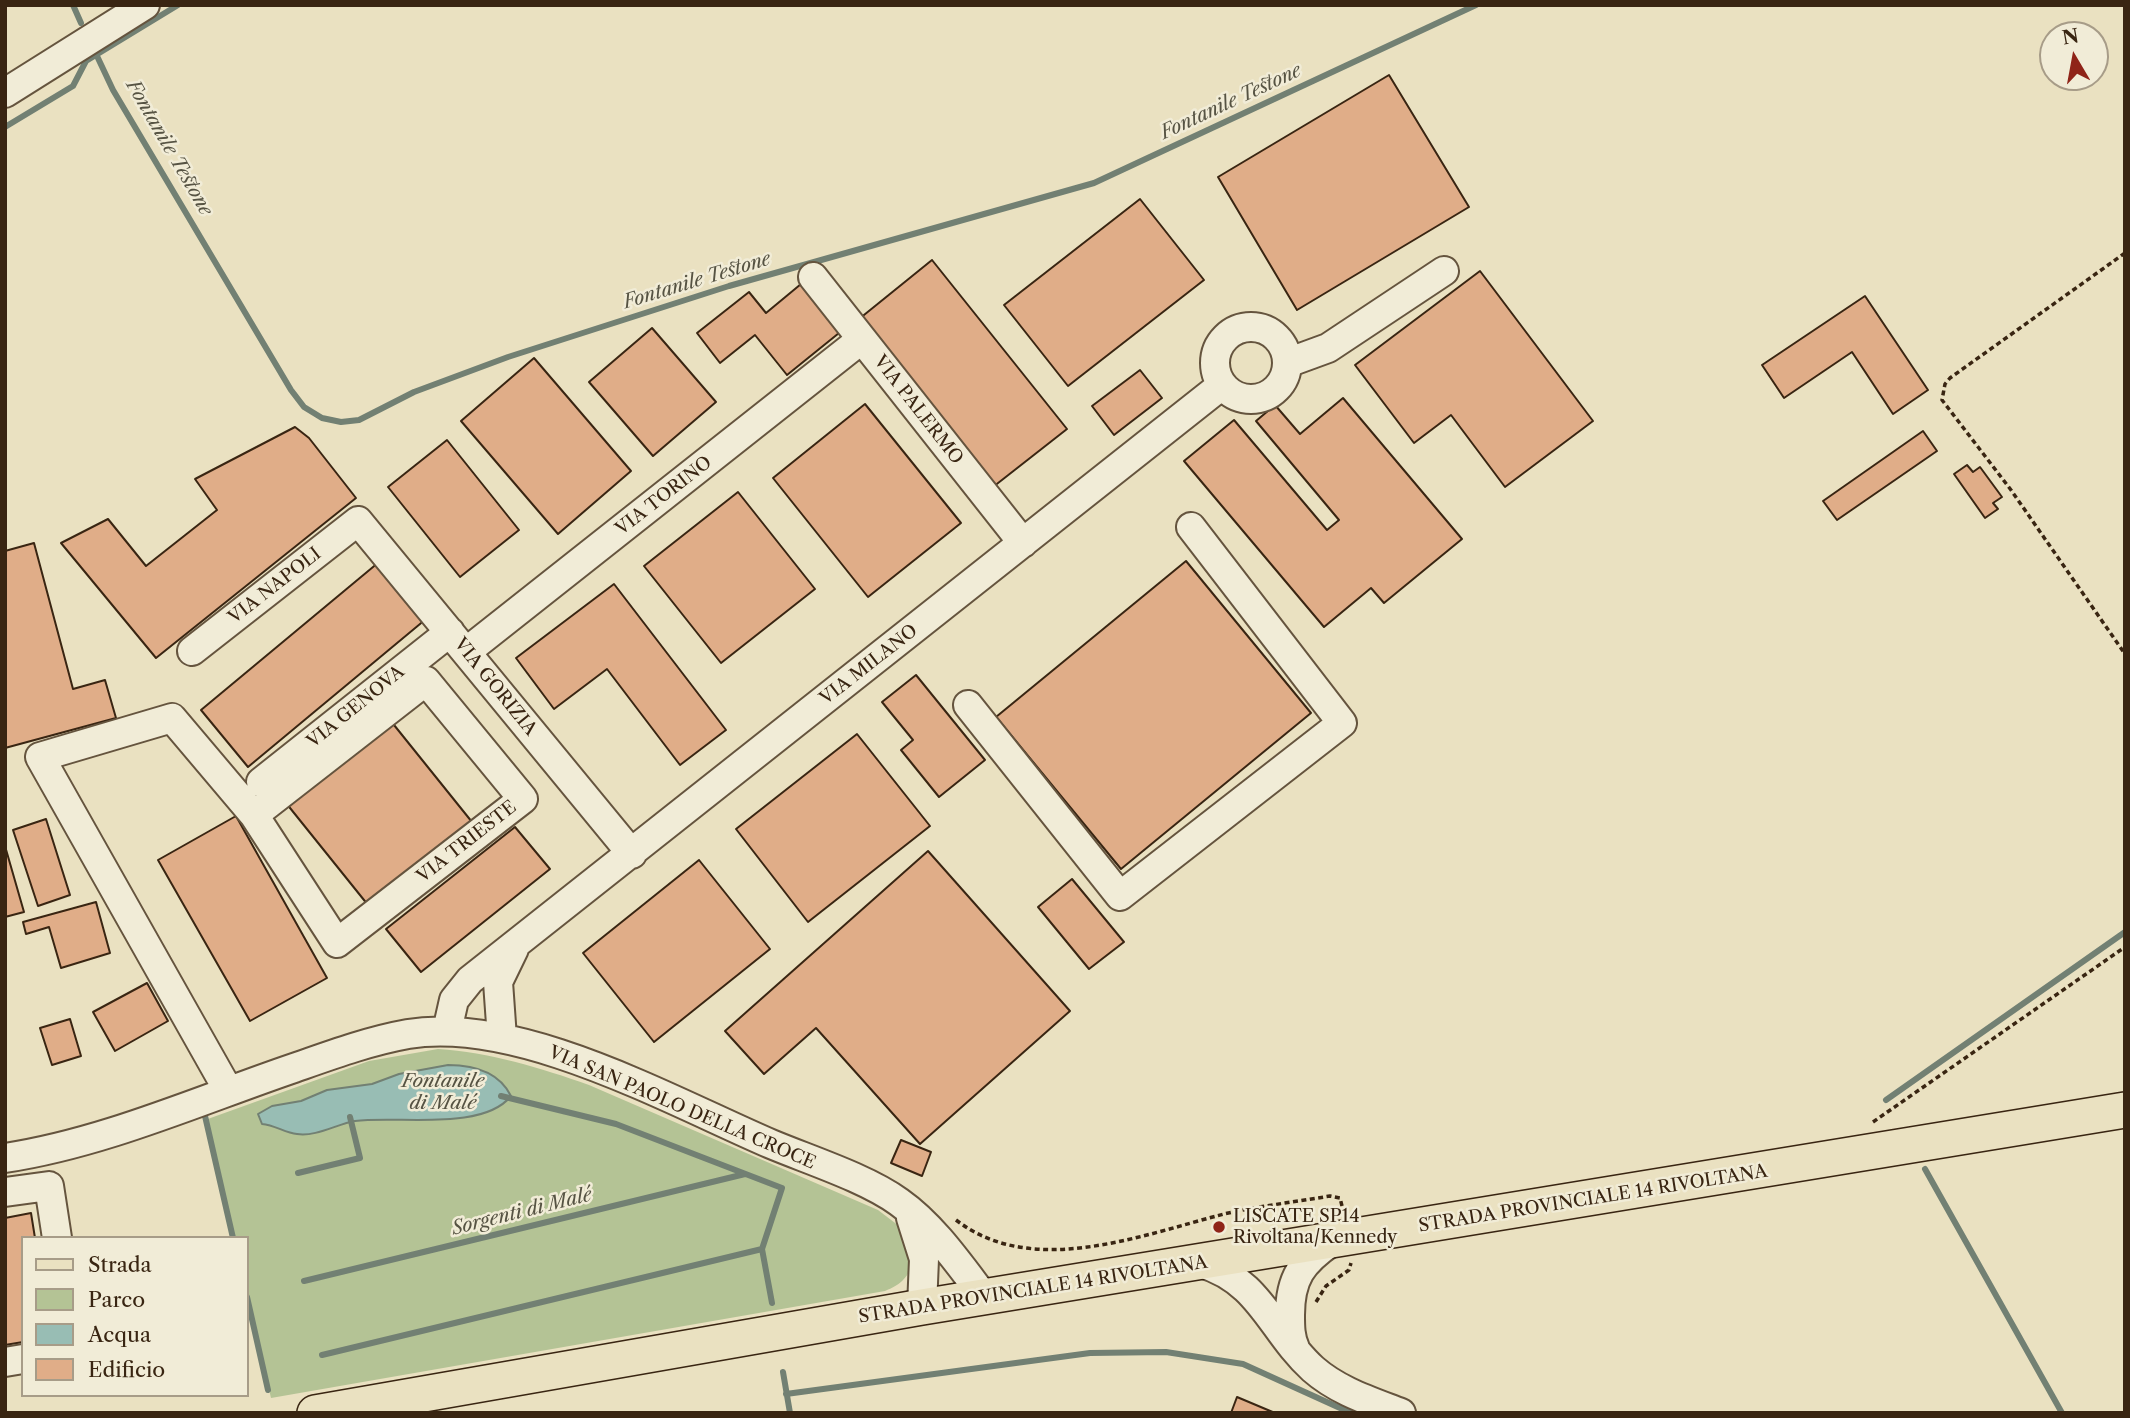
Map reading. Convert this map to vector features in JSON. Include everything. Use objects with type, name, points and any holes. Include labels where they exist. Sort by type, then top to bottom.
[{"type":"main road","name":"STRADA PROVINCIALE 14 RIVOLTANA","points":[[315,1413],[922,1307],[2125,1110]]},
{"type":"street","points":[[5,93],[145,5]]},
{"type":"street","points":[[1287,363],[1328,348],[1444,271]]},
{"type":"street","name":"VIA PALERMO","points":[[813,278],[1023,543]]},
{"type":"street","points":[[1243,327],[1261,328],[1276,336],[1286,351],[1287,363],[1280,385],[1265,396],[1242,398],[1222,385],[1215,368],[1217,350],[1227,336],[1243,327]]},
{"type":"street","name":"VIA TORINO","points":[[458,642],[862,339]]},
{"type":"street","name":"VIA MILANO","points":[[447,1031],[451,1008],[464,985],[1222,385]]},
{"type":"street","name":"VIA GORIZIA","points":[[358,521],[632,854]]},
{"type":"street","name":"VIA NAPOLI","points":[[192,651],[358,521]]},
{"type":"street","points":[[968,705],[1120,896],[1342,723],[1191,527]]},
{"type":"street","name":"VIA GENOVA","points":[[261,782],[458,642]]},
{"type":"street","name":"VIA TRIESTE","points":[[228,1090],[40,757],[172,718],[254,815],[337,943],[523,799],[426,681],[254,815]]},
{"type":"street","name":"VIA MILANO","points":[[502,1038],[498,982],[516,946]]},
{"type":"street","name":"VIA SAN PAOLO DELLA CROCE","points":[[5,1158],[87,1138],[377,1041],[447,1031],[502,1038],[596,1068],[886,1194],[928,1228],[985,1297]]},
{"type":"street","points":[[5,1192],[49,1186],[57,1236]]},
{"type":"street","points":[[907,1209],[923,1253],[922,1307]]},
{"type":"street","points":[[1296,1350],[1290,1330],[1292,1286],[1303,1264],[1331,1242]]},
{"type":"street","points":[[1201,1263],[1221,1269],[1242,1282],[1296,1350],[1331,1382],[1355,1396],[1401,1413]]},
{"type":"path","points":[[2125,253],[1951,378],[1945,384],[1942,400],[2011,490],[2125,654]]},
{"type":"path","points":[[1872,1123],[2125,947]]},
{"type":"green space","points":[[438,1049],[457,1051],[515,1062],[589,1085],[878,1210],[899,1226],[913,1263],[911,1269],[902,1281],[885,1291],[271,1398],[248,1300],[248,1236],[233,1236],[205,1120],[369,1061]]},
{"type":"water","name":"Fontanile di Malé","points":[[448,1065],[476,1068],[500,1081],[511,1096],[498,1107],[460,1118],[355,1121],[304,1134],[262,1124],[258,1114],[272,1106],[301,1101],[327,1090],[372,1084],[399,1074]]},
{"type":"building","points":[[1389,75],[1469,207],[1297,310],[1218,177]]},
{"type":"building","points":[[1140,199],[1204,280],[1068,386],[1004,305]]},
{"type":"building","points":[[932,260],[1067,429],[993,487],[859,319]]},
{"type":"building","points":[[1480,271],[1593,421],[1505,487],[1451,415],[1414,443],[1355,365]]},
{"type":"building","points":[[801,284],[839,333],[787,375],[755,335],[720,363],[697,333],[749,292],[766,313]]},
{"type":"building","points":[[1865,296],[1928,390],[1893,414],[1852,352],[1784,398],[1762,365]]},
{"type":"building","points":[[652,328],[716,402],[653,456],[589,382]]},
{"type":"building","points":[[534,358],[631,471],[558,534],[461,421]]},
{"type":"building","points":[[1140,370],[1162,398],[1114,435],[1092,406]]},
{"type":"building","points":[[1343,398],[1462,539],[1384,603],[1371,588],[1324,627],[1184,461],[1234,420],[1327,530],[1339,520],[1256,421],[1275,405],[1300,434]]},
{"type":"building","points":[[865,404],[961,523],[868,597],[773,478]]},
{"type":"building","points":[[295,427],[309,438],[356,498],[156,658],[61,543],[108,519],[146,566],[217,510],[195,479]]},
{"type":"building","points":[[1923,431],[1937,451],[1837,520],[1823,501]]},
{"type":"building","points":[[447,440],[519,530],[460,577],[388,487]]},
{"type":"building","points":[[1967,465],[1973,472],[1980,467],[2002,497],[1993,503],[1998,509],[1985,518],[1954,474]]},
{"type":"building","points":[[738,492],[815,589],[721,663],[644,566]]},
{"type":"building","points":[[34,543],[73,689],[105,680],[116,718],[5,748],[5,551]]},
{"type":"building","points":[[1186,561],[1311,713],[1121,869],[996,717]]},
{"type":"building","points":[[379,562],[426,619],[248,767],[201,710]]},
{"type":"building","points":[[614,584],[726,730],[680,765],[607,669],[554,709],[516,658]]},
{"type":"building","points":[[916,675],[985,760],[939,797],[901,750],[913,740],[882,702]]},
{"type":"building","points":[[390,720],[472,822],[368,905],[286,803]]},
{"type":"building","points":[[857,734],[930,826],[808,922],[736,829]]},
{"type":"building","points":[[236,816],[327,978],[250,1021],[158,860]]},
{"type":"building","points":[[46,819],[70,895],[38,906],[13,830]]},
{"type":"building","points":[[515,827],[550,869],[421,972],[386,929]]},
{"type":"building","points":[[5,846],[24,912],[5,917]]},
{"type":"building","points":[[928,851],[1070,1011],[920,1144],[816,1028],[764,1074],[725,1031]]},
{"type":"building","points":[[699,860],[770,949],[654,1042],[583,953]]},
{"type":"building","points":[[1072,879],[1124,942],[1089,969],[1038,907]]},
{"type":"building","points":[[96,902],[110,953],[61,968],[49,927],[26,934],[23,922]]},
{"type":"building","points":[[147,983],[168,1021],[115,1051],[93,1012]]},
{"type":"building","points":[[70,1019],[81,1056],[52,1065],[40,1028]]},
{"type":"building","points":[[901,1140],[931,1152],[922,1176],[891,1163]]},
{"type":"building","points":[[31,1213],[35,1236],[21,1236],[21,1342],[5,1345],[5,1218]]},
{"type":"building","points":[[1237,1397],[1275,1413],[1231,1413]]},
{"type":"waterway","name":"Fontanile Testone","points":[[73,5],[81,23]]},
{"type":"waterway","points":[[5,127],[73,86],[86,61],[178,5]]},
{"type":"waterway","name":"Fontanile Testone","points":[[97,56],[113,90],[291,390],[304,407],[322,418],[341,422],[359,420],[414,392],[508,357],[729,286],[1094,183],[1476,5]]},
{"type":"waterway","points":[[1886,1100],[2125,932]]},
{"type":"waterway","name":"Fontanile di Malé","points":[[501,1096],[616,1124],[782,1188],[762,1249],[772,1303]]},
{"type":"waterway","points":[[205,1116],[233,1236]]},
{"type":"waterway","points":[[298,1173],[360,1158],[350,1117]]},
{"type":"waterway","points":[[1925,1169],[2062,1413]]},
{"type":"waterway","name":"Sorgenti di Malé","points":[[304,1281],[745,1174]]},
{"type":"waterway","name":"Sorgenti di Malé","points":[[322,1355],[762,1249]]},
{"type":"waterway","points":[[248,1301],[268,1390]]},
{"type":"waterway","points":[[786,1394],[1090,1353],[1166,1352],[1243,1364],[1351,1413]]},
{"type":"waterway","points":[[783,1372],[790,1413]]},
{"type":"place","name":"LISCATE SP14 Rivoltana/Kennedy","points":[[1219,1227]]}]
